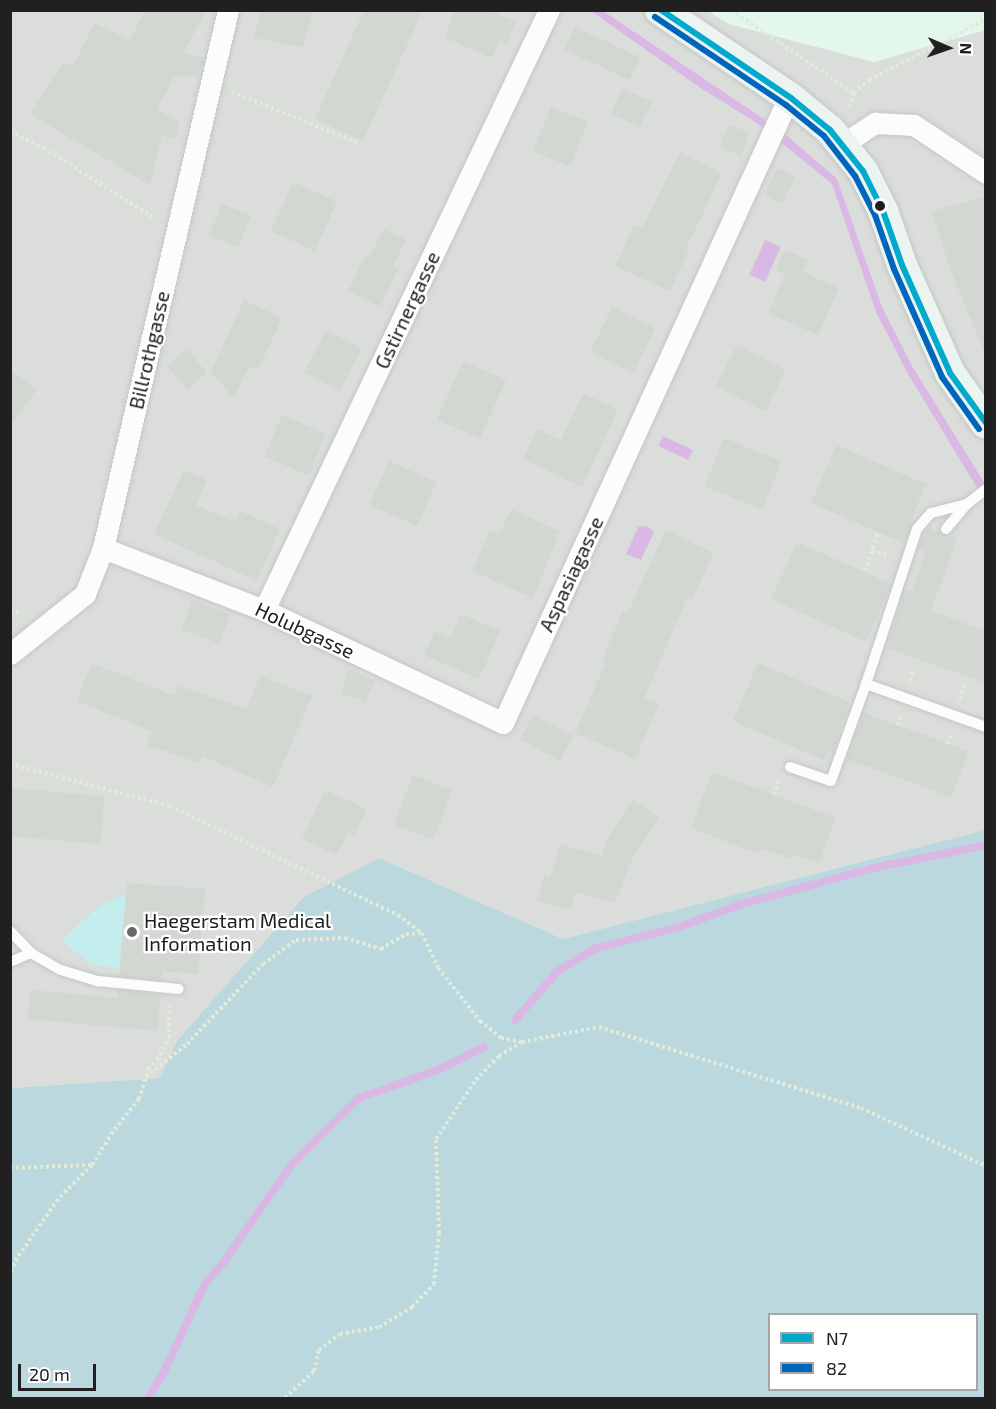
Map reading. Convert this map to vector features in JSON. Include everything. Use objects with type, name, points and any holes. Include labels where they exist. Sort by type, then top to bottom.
[{"type":"street","name":"Billrothgasse","points":[[10,654],[85,594],[103,548],[228,10]]},
{"type":"street","name":"Gstirnergasse","points":[[264,610],[549,10]]},
{"type":"street","points":[[660,10],[786,105],[830,130],[863,171],[883,211],[902,265],[950,373],[986,424]]},
{"type":"street","name":"Aspasiagasse","points":[[503,723],[786,105]]},
{"type":"street","points":[[842,146],[875,123],[914,125],[986,173]]},
{"type":"street","name":"Holubgasse","points":[[103,548],[264,610],[503,723]]},
{"type":"lane","points":[[946,529],[967,504],[986,489]]},
{"type":"lane","points":[[790,767],[831,781],[917,529],[931,513],[967,504]]},
{"type":"lane","points":[[866,684],[986,727]]},
{"type":"lane","points":[[10,931],[31,953],[61,970],[98,981],[177,989]]},
{"type":"lane","points":[[10,962],[31,953]]},
{"type":"path","points":[[730,10],[854,93]]},
{"type":"path","points":[[844,115],[854,93],[869,80],[986,19]]},
{"type":"path","points":[[212,83],[359,142]]},
{"type":"path","points":[[10,131],[44,148],[137,209],[176,230]]},
{"type":"path","points":[[865,571],[878,532]]},
{"type":"path","points":[[10,764],[170,806],[398,915],[422,933],[438,968],[480,1021],[501,1038],[522,1042]]},
{"type":"path","points":[[146,1077],[187,1044],[263,964],[296,940],[345,938],[381,949],[406,934],[422,933]]},
{"type":"path","points":[[10,1274],[17,1258],[58,1199],[92,1166],[111,1134],[139,1099],[148,1069],[157,1060],[169,1038],[168,1014],[177,989]]},
{"type":"path","points":[[285,1398],[314,1371],[319,1350],[340,1334],[379,1327],[412,1307],[434,1284],[439,1233],[436,1139],[476,1080],[499,1056],[522,1042],[599,1027],[861,1108],[986,1166]]},
{"type":"path","points":[[10,1168],[92,1166]]},
{"type":"shaded area","points":[[11,10],[84,11],[71,30],[54,20],[35,49],[27,46],[11,73]]},
{"type":"shaded area","points":[[39,10],[709,11],[874,62],[985,30],[985,830],[563,939],[379,858],[177,1041],[160,1078],[11,1088],[10,55]]},
{"type":"shaded area","points":[[591,11],[603,11],[755,113],[785,134],[837,179],[882,307],[912,366],[985,484],[985,501],[908,374],[876,312],[832,184],[757,123],[699,87]]},
{"type":"shaded area","points":[[708,11],[985,11],[985,30],[874,62],[729,24]]},
{"type":"shaded area","points":[[254,42],[295,61],[277,100],[236,81]]},
{"type":"shaded area","points":[[765,240],[781,247],[765,282],[750,275]]},
{"type":"shaded area","points":[[66,378],[121,405],[76,512],[17,475]]},
{"type":"shaded area","points":[[663,436],[693,450],[688,460],[658,446]]},
{"type":"shaded area","points":[[646,526],[654,532],[641,560],[626,554],[638,527]]},
{"type":"shaded area","points":[[985,830],[985,1398],[11,1398],[11,1088],[160,1078],[177,1041],[304,897],[379,858],[563,939]]},
{"type":"shaded area","points":[[121,839],[234,849],[253,855],[300,882],[254,946],[225,919],[203,913],[205,889],[127,883],[126,893],[100,905],[62,940],[16,913],[116,856]]},
{"type":"shaded area","points":[[126,893],[119,968],[92,965],[62,940],[100,905]]},
{"type":"shaded area","points":[[30,990],[160,1002],[158,1031],[138,1044],[23,1033],[28,1019]]},
{"type":"building","points":[[145,10],[206,10],[184,52],[204,58],[199,76],[174,77],[157,110],[180,121],[175,140],[162,135],[150,185],[30,114],[64,62],[73,67],[94,23],[130,40]]},
{"type":"building","points":[[261,10],[313,10],[303,47],[254,38]]},
{"type":"building","points":[[364,10],[423,10],[363,141],[315,119]]},
{"type":"building","points":[[455,10],[489,10],[516,22],[507,43],[500,40],[492,58],[444,37]]},
{"type":"building","points":[[575,27],[640,57],[630,80],[564,50]]},
{"type":"building","points":[[623,88],[652,102],[639,127],[611,113]]},
{"type":"building","points":[[551,107],[588,122],[570,166],[533,152]]},
{"type":"building","points":[[729,124],[750,133],[740,156],[719,147]]},
{"type":"building","points":[[680,152],[722,173],[686,249],[689,250],[670,291],[615,266],[634,225],[642,228]]},
{"type":"building","points":[[777,168],[795,176],[783,204],[765,195]]},
{"type":"building","points":[[293,182],[337,202],[315,251],[271,231]]},
{"type":"building","points":[[986,197],[985,353],[950,269],[932,211]]},
{"type":"building","points":[[222,204],[251,216],[238,247],[209,236]]},
{"type":"building","points":[[383,229],[406,240],[393,267],[398,269],[380,307],[348,291],[366,254],[370,256]]},
{"type":"building","points":[[785,250],[809,260],[803,272],[839,288],[818,335],[768,313],[785,274],[776,270]]},
{"type":"building","points":[[244,300],[282,318],[258,370],[250,366],[233,398],[211,372]]},
{"type":"building","points":[[612,307],[655,328],[633,373],[590,352]]},
{"type":"building","points":[[326,330],[362,348],[340,391],[304,373]]},
{"type":"building","points":[[737,345],[786,370],[765,411],[716,386]]},
{"type":"building","points":[[187,349],[207,373],[187,389],[167,366]]},
{"type":"building","points":[[463,361],[506,380],[480,439],[437,419]]},
{"type":"building","points":[[10,370],[37,389],[10,427]]},
{"type":"building","points":[[583,393],[618,410],[582,487],[523,459],[537,429],[561,440]]},
{"type":"building","points":[[282,415],[326,434],[309,475],[264,456]]},
{"type":"building","points":[[724,438],[781,461],[762,509],[705,486]]},
{"type":"building","points":[[836,445],[926,484],[904,543],[811,503]]},
{"type":"building","points":[[389,461],[437,482],[417,526],[369,505]]},
{"type":"building","points":[[184,470],[207,480],[196,505],[235,522],[240,511],[280,529],[257,581],[154,534]]},
{"type":"building","points":[[511,509],[560,531],[533,598],[472,571],[490,531],[499,535]]},
{"type":"building","points":[[928,528],[957,539],[931,611],[986,631],[986,683],[886,648],[905,589],[912,591],[926,552],[918,549]]},
{"type":"building","points":[[666,530],[714,553],[691,601],[687,599],[644,698],[659,704],[635,759],[575,733],[606,662],[602,660],[623,610],[628,612]]},
{"type":"building","points":[[797,542],[891,584],[865,641],[771,600]]},
{"type":"building","points":[[193,600],[230,615],[218,644],[181,629]]},
{"type":"building","points":[[461,614],[500,631],[479,679],[424,655],[435,631],[451,638]]},
{"type":"building","points":[[92,663],[175,696],[179,686],[246,709],[260,676],[312,696],[273,787],[202,756],[200,763],[147,745],[152,731],[76,701]]},
{"type":"building","points":[[758,663],[849,702],[833,754],[827,752],[824,760],[733,721]]},
{"type":"building","points":[[348,669],[375,681],[365,702],[341,693]]},
{"type":"building","points":[[864,713],[968,751],[952,797],[847,759]]},
{"type":"building","points":[[533,715],[573,735],[560,760],[520,740]]},
{"type":"building","points":[[712,772],[836,818],[819,863],[795,854],[793,859],[762,848],[759,854],[691,828]]},
{"type":"building","points":[[413,775],[452,790],[433,840],[394,824]]},
{"type":"building","points":[[10,788],[105,796],[100,844],[10,836]]},
{"type":"building","points":[[325,790],[367,809],[354,835],[348,832],[337,855],[302,839]]},
{"type":"building","points":[[632,800],[659,817],[632,859],[615,903],[576,892],[570,910],[537,900],[544,876],[550,878],[560,844],[602,856],[606,842]]},
{"type":"building","points":[[127,883],[205,889],[198,974],[162,971],[161,980],[119,976]]},
{"type":"building","points":[[30,990],[117,998],[117,990],[160,995],[158,1031],[28,1019]]},
{"type":"waterway","points":[[515,1020],[557,972],[594,949],[682,926],[739,905],[873,868],[986,845]]},
{"type":"waterway","points":[[148,1398],[163,1374],[205,1284],[226,1259],[291,1165],[359,1098],[438,1070],[484,1047]]},
{"type":"transit line","name":"N7","points":[[661,10],[791,98],[830,130],[863,171],[883,211],[902,265],[950,373],[986,423]]},
{"type":"transit line","name":"82","points":[[655,17],[786,105],[824,136],[855,176],[875,215],[894,269],[942,377],[979,429]]},
{"type":"place","name":"Haegerstam Medical Information","points":[[132,932]]}]
